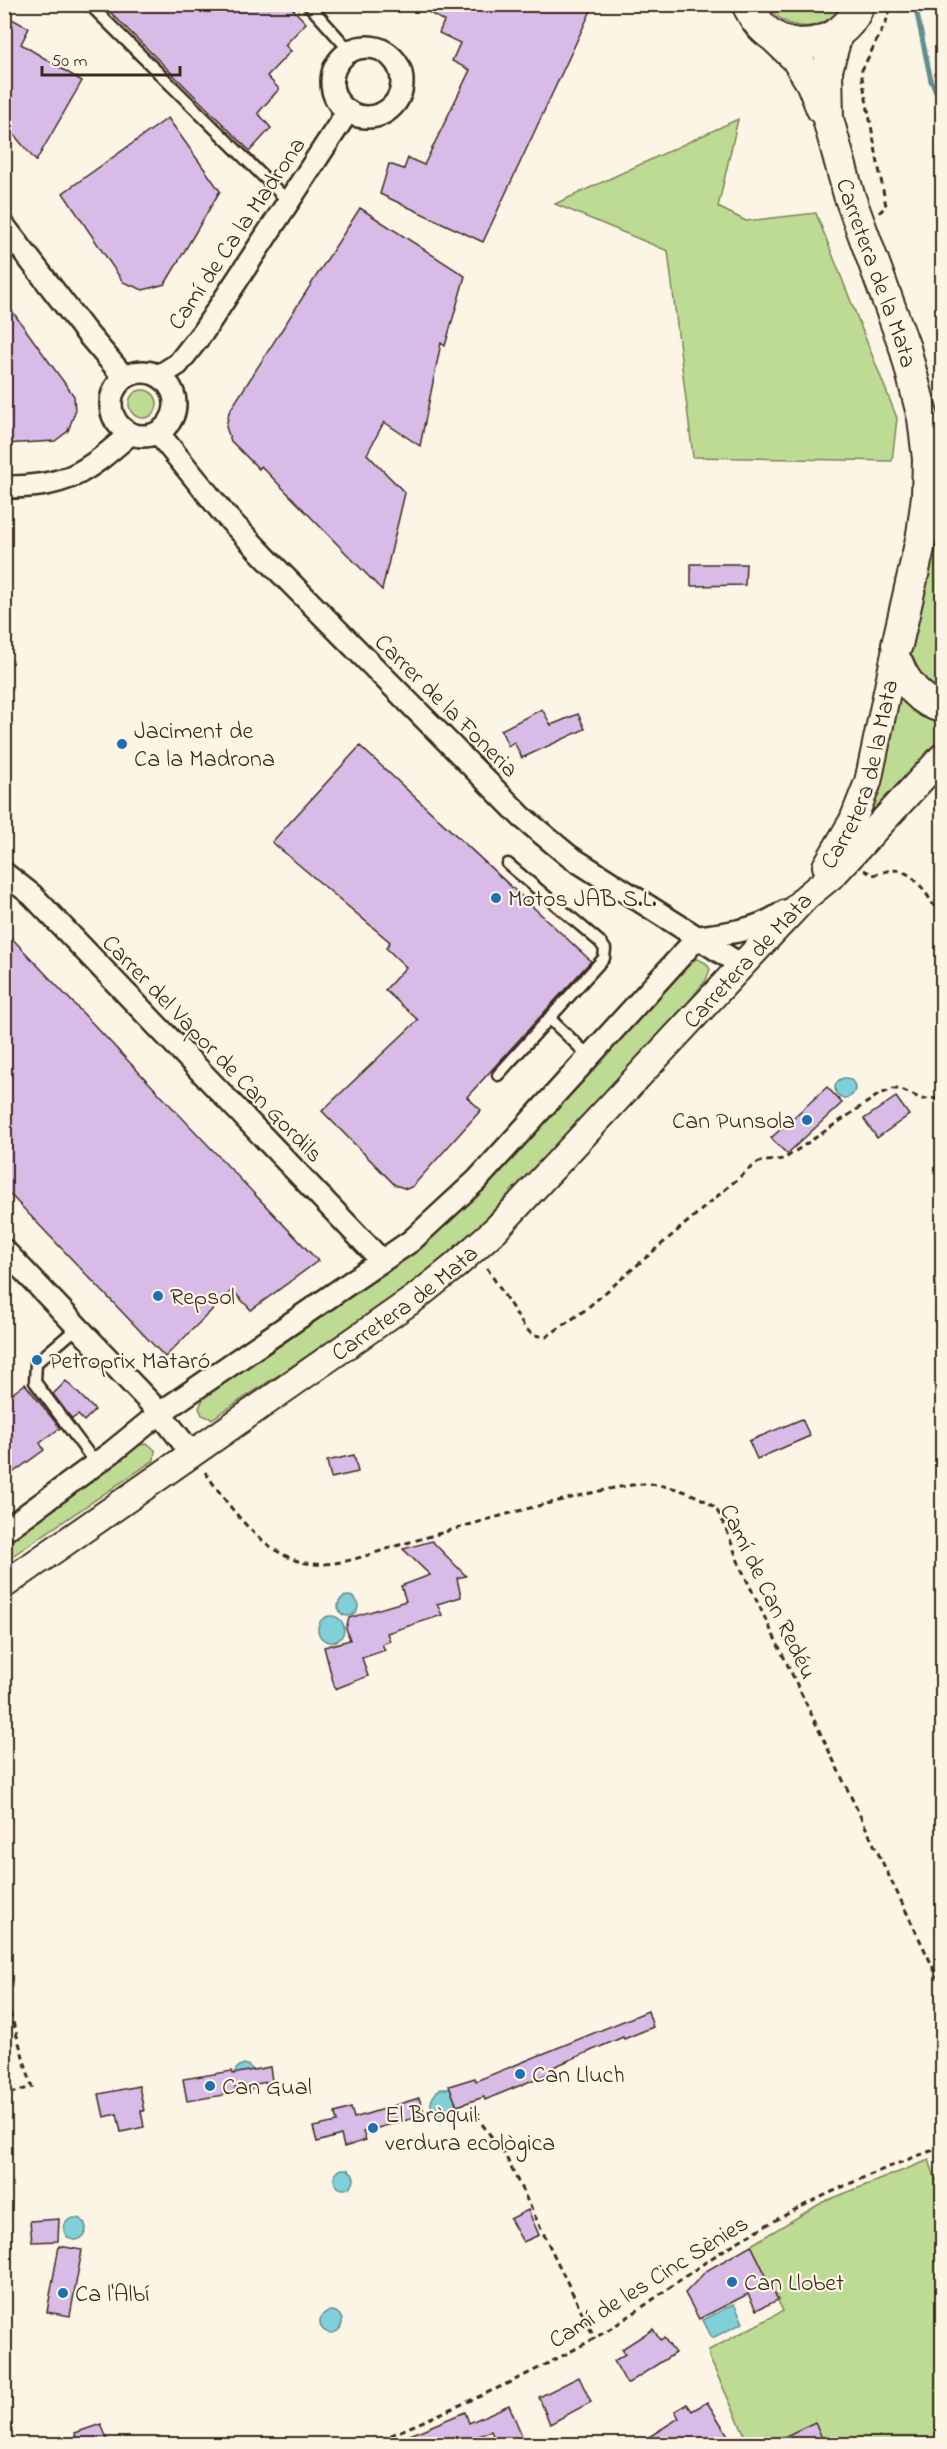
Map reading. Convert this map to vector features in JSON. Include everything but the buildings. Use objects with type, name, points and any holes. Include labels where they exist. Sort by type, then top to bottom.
[{"type":"main road","name":"Carretera de la Mata","points":[[747,4],[757,21],[796,58],[811,82],[828,119],[849,195],[905,348],[923,418],[928,459],[927,496],[921,535]]},
{"type":"main road","points":[[772,35],[791,43],[819,42],[837,34],[849,23],[859,4]]},
{"type":"main road","name":"Carretera de la Mata","points":[[828,119],[826,70],[837,34]]},
{"type":"main road","points":[[905,348],[926,386],[932,394],[942,400]]},
{"type":"main road","points":[[942,488],[921,535],[897,654],[902,674],[918,693],[942,707]]},
{"type":"street","points":[[360,48],[376,48],[387,53],[399,66],[402,84],[398,99],[388,110],[377,116],[364,117],[348,111],[340,104],[332,84],[333,72],[341,59],[350,51],[360,48]]},
{"type":"street","name":"Camí de Ca la Madrona","points":[[159,376],[178,364],[203,332],[348,111]]},
{"type":"street","points":[[4,226],[85,331],[124,377]]},
{"type":"street","points":[[145,371],[159,376],[172,389],[175,407],[169,423],[158,433],[141,436],[130,434],[117,423],[110,407],[113,390],[124,377],[145,371]]},
{"type":"street","name":"Carrer de la Foneria","points":[[158,433],[231,521],[522,817],[569,856],[741,965]]},
{"type":"street","points":[[4,487],[48,485],[64,481],[104,457],[130,434]]},
{"type":"street","name":"Carretera de la Mata","points":[[806,897],[839,846],[862,801],[897,654]]},
{"type":"street","points":[[806,897],[851,856],[942,757]]},
{"type":"street","name":"Carrer del Vapor de Can Gordils","points":[[4,873],[32,895],[382,1261]]},
{"type":"street","name":"Carretera de Mata","points":[[4,1531],[96,1464],[160,1413],[411,1241],[477,1180],[698,937],[734,932],[769,923],[806,897]]},
{"type":"street","name":"Carretera de Mata","points":[[4,1585],[415,1298],[472,1250],[496,1228],[806,897]]},
{"type":"street","points":[[4,1250],[160,1413],[192,1454]]},
{"type":"lane","points":[[89,4],[289,202]]},
{"type":"lane","points":[[308,4],[350,51]]},
{"type":"lane","points":[[498,1075],[604,958],[605,949],[600,942],[508,864]]},
{"type":"lane","points":[[549,1018],[589,1056]]},
{"type":"lane","points":[[78,1327],[36,1363],[35,1382],[96,1464]]},
{"type":"path","points":[[862,231],[886,206],[861,72],[886,22],[892,4]]},
{"type":"path","points":[[851,856],[868,874],[896,870],[905,873],[915,880],[942,919]]},
{"type":"path","points":[[472,1250],[494,1276],[525,1328],[533,1335],[546,1337],[585,1310],[706,1204],[759,1162],[784,1159],[878,1095],[893,1089],[899,1089],[922,1100],[942,1098]]},
{"type":"path","name":"Camí de Can Redéu","points":[[192,1454],[245,1524],[273,1550],[300,1562],[324,1564],[347,1560],[520,1510],[597,1492],[644,1484],[674,1489],[705,1500],[717,1509],[740,1566],[942,1986]]},
{"type":"path","points":[[4,1992],[32,2087],[4,2095]]},
{"type":"path","points":[[482,2124],[505,2154],[595,2338]]},
{"type":"path","name":"Camí de les Cinc Sènies","points":[[371,2445],[513,2382],[595,2338],[727,2248],[806,2203],[906,2160],[942,2148]]},
{"type":"green space","points":[[768,5],[841,5],[825,21],[804,26],[784,21]]},
{"type":"green space","points":[[738,119],[718,207],[746,221],[816,213],[897,418],[892,461],[693,457],[668,251],[555,204]]},
{"type":"green space","points":[[143,390],[153,394],[157,404],[153,414],[143,418],[133,414],[129,404],[133,394]]},
{"type":"green space","points":[[942,505],[942,696],[928,688],[905,647],[924,559]]},
{"type":"green space","points":[[898,689],[942,718],[942,744],[884,808],[859,831]]},
{"type":"green space","points":[[698,959],[706,963],[710,969],[706,980],[686,1005],[476,1229],[419,1278],[335,1338],[212,1419],[202,1415],[199,1408],[203,1399],[212,1391],[379,1274],[443,1225],[473,1198],[688,961]]},
{"type":"green space","points":[[148,1444],[155,1450],[154,1460],[5,1561],[4,1538],[139,1445]]},
{"type":"green space","points":[[929,2160],[936,2180],[942,2184],[942,2444],[749,2444],[709,2357],[709,2350],[783,2311],[751,2245],[823,2202]]},
{"type":"water","points":[[841,1078],[849,1078],[855,1084],[855,1092],[849,1098],[841,1098],[835,1092],[835,1084]]},
{"type":"water","points":[[348,1596],[355,1599],[358,1606],[355,1613],[348,1616],[341,1613],[338,1606],[341,1599]]},
{"type":"water","points":[[331,1616],[340,1620],[344,1629],[340,1638],[331,1642],[322,1638],[318,1629],[322,1620]]},
{"type":"water","points":[[244,2064],[253,2070],[257,2086],[248,2092],[239,2093],[234,2077],[236,2069]]},
{"type":"water","points":[[440,2089],[451,2089],[457,2106],[461,2105],[456,2116],[442,2118],[433,2112],[431,2101]]},
{"type":"water","points":[[344,2169],[351,2172],[354,2179],[351,2186],[344,2189],[337,2186],[334,2179],[337,2172]]},
{"type":"water","points":[[75,2218],[83,2221],[86,2229],[83,2237],[75,2240],[67,2237],[64,2229],[67,2221]]},
{"type":"water","points":[[734,2304],[743,2323],[712,2338],[703,2320]]},
{"type":"water","points":[[331,2311],[339,2314],[342,2322],[339,2330],[331,2333],[323,2330],[320,2322],[323,2314]]},
{"type":"waterway","points":[[915,4],[931,81],[942,104]]},
{"type":"place","name":"Jaciment de Ca la Madrona","points":[[122,744]]},
{"type":"place","name":"Motos JAB S.L.","points":[[496,898]]},
{"type":"place","name":"Can Punsola","points":[[807,1120]]},
{"type":"place","name":"Repsol","points":[[158,1296]]},
{"type":"place","name":"Petroprix Mataró","points":[[37,1360]]},
{"type":"place","name":"Can Lluch","points":[[520,2074]]},
{"type":"place","name":"Can Gual","points":[[210,2086]]},
{"type":"place","name":"El Bròquil: verdura ecològica","points":[[373,2128]]},
{"type":"place","name":"Can Llobet","points":[[732,2282]]},
{"type":"place","name":"Ca l'Albí","points":[[63,2293]]}]
